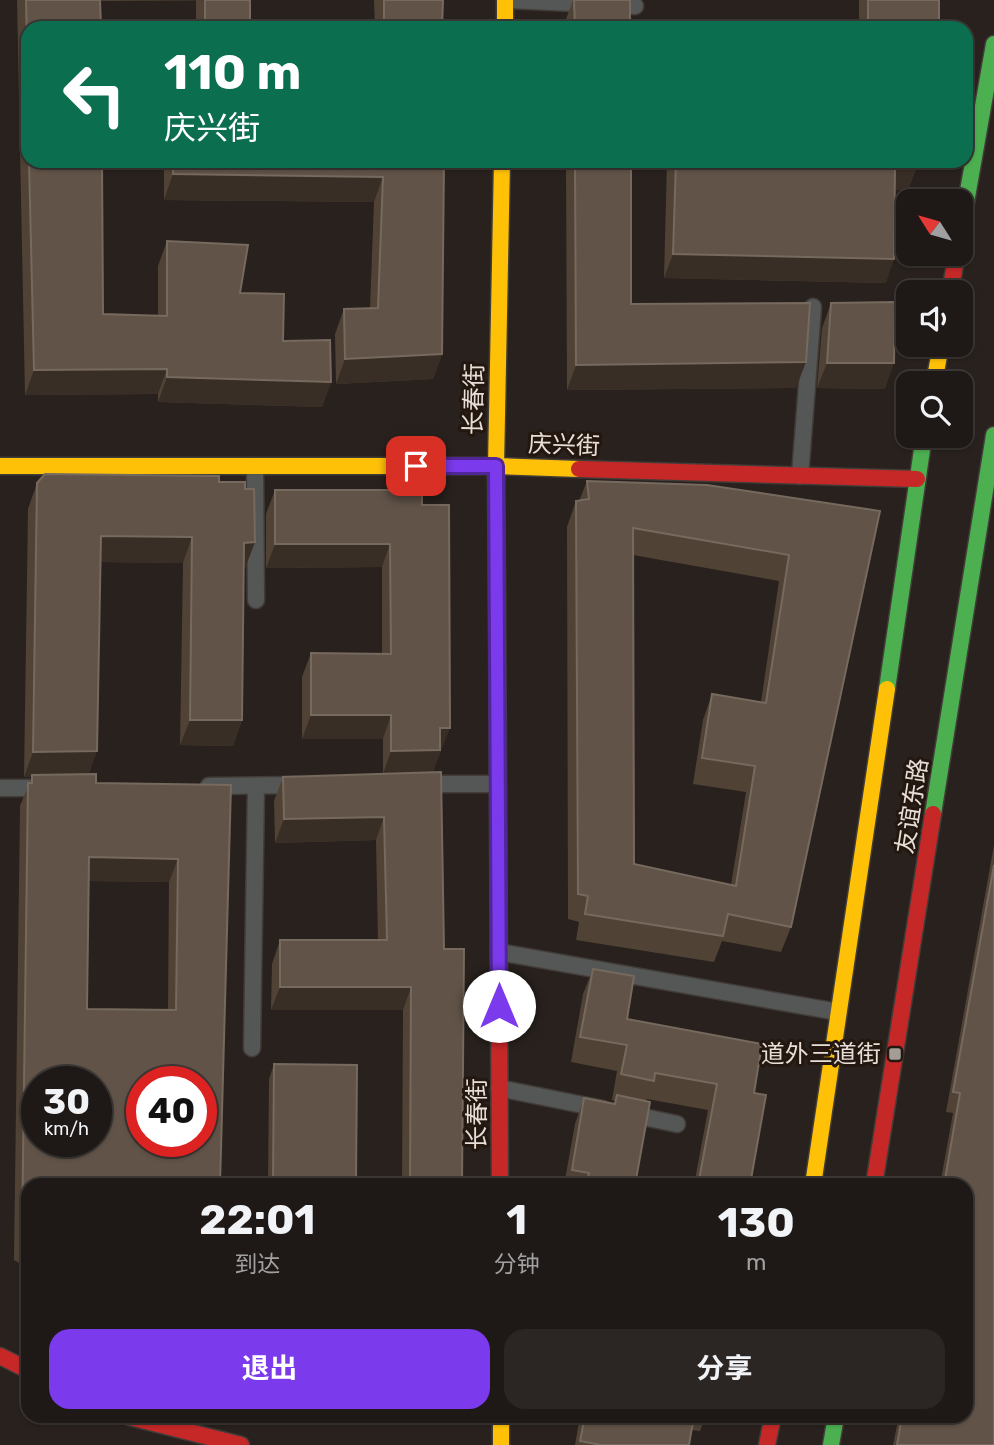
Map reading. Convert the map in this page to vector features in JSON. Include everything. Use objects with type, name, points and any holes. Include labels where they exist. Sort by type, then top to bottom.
[{"type":"main road","points":[[506,21],[508,0]]},
{"type":"main road","points":[[973,163],[994,44]]},
{"type":"main road","name":"长春街","points":[[500,1178],[496,466],[502,168]]},
{"type":"main road","points":[[968,189],[972,168]]},
{"type":"main road","name":"友谊东路","points":[[875,1178],[991,474],[994,435]]},
{"type":"main road","name":"友谊东路","points":[[814,1178],[922,448]]},
{"type":"main road","name":"庆兴街","points":[[0,467],[496,466],[916,480]]},
{"type":"main road","points":[[0,1356],[21,1366]]},
{"type":"main road","points":[[126,1436],[127,1423]]},
{"type":"main road","points":[[163,1423],[209,1431],[241,1445]]},
{"type":"main road","points":[[501,1423],[501,1445]]},
{"type":"main road","points":[[767,1445],[772,1423]]},
{"type":"main road","points":[[831,1445],[835,1423]]},
{"type":"lane","points":[[508,0],[635,6]]},
{"type":"lane","points":[[800,476],[813,307]]},
{"type":"lane","points":[[256,466],[256,600]]},
{"type":"lane","points":[[403,784],[498,784]]},
{"type":"lane","points":[[189,786],[309,785]]},
{"type":"lane","points":[[252,1048],[256,786]]},
{"type":"lane","points":[[0,788],[63,788]]},
{"type":"lane","points":[[499,951],[838,1013]]},
{"type":"lane","points":[[499,1088],[677,1124]]},
{"type":"building","points":[[26,0],[100,0],[101,21],[26,21]]},
{"type":"building","points":[[205,0],[250,0],[250,21],[205,21]]},
{"type":"building","points":[[384,0],[443,0],[442,21],[384,21]]},
{"type":"building","points":[[574,0],[630,0],[630,21],[575,21]]},
{"type":"building","points":[[868,0],[939,0],[939,21],[868,21]]},
{"type":"building","points":[[29,168],[102,168],[103,314],[167,316],[167,241],[248,245],[240,293],[284,294],[283,341],[330,340],[331,382],[167,377],[167,369],[34,370]]},
{"type":"building","points":[[173,168],[444,168],[442,354],[345,359],[344,309],[378,308],[383,177],[173,174]]},
{"type":"building","points":[[575,168],[631,168],[631,304],[810,303],[806,362],[576,365]]},
{"type":"building","points":[[676,168],[895,168],[894,259],[673,254]]},
{"type":"building","points":[[895,302],[894,363],[827,363],[831,303]]},
{"type":"building","points":[[45,474],[219,476],[219,482],[245,482],[245,489],[254,489],[255,542],[244,543],[242,720],[190,720],[192,537],[101,536],[97,751],[33,752],[37,483]]},
{"type":"building","points":[[587,481],[707,485],[880,511],[791,927],[728,914],[723,936],[585,914],[588,896],[578,894],[576,501],[589,499]],"holes":[[[633,528],[789,555],[766,703],[712,694],[702,758],[755,766],[736,886],[634,864]]]},
{"type":"building","points":[[275,490],[422,490],[422,505],[449,505],[450,728],[440,728],[440,750],[391,751],[391,715],[311,715],[311,653],[391,654],[390,544],[275,544]]},
{"type":"building","points":[[441,772],[444,949],[464,949],[462,1178],[410,1178],[411,987],[280,987],[280,940],[387,940],[384,817],[284,819],[283,777]]},
{"type":"building","points":[[96,774],[96,783],[231,785],[220,1178],[23,1178],[23,1157],[112,1157],[112,1066],[24,1066],[28,783],[32,783],[32,775]],"holes":[[[89,857],[178,859],[176,1010],[87,1009]]]},
{"type":"building","points":[[994,865],[994,1445],[897,1445],[901,1423],[973,1423],[973,1178],[945,1178],[960,1093],[953,1092]]},
{"type":"building","points":[[593,969],[634,976],[627,1019],[762,1044],[754,1093],[766,1095],[751,1178],[699,1178],[717,1084],[655,1073],[654,1081],[621,1074],[627,1045],[580,1037]]},
{"type":"building","points":[[274,1064],[357,1065],[356,1178],[273,1178]]},
{"type":"building","points":[[617,1095],[650,1102],[636,1178],[588,1178],[589,1173],[572,1170],[584,1098],[615,1104]]},
{"type":"building","points":[[584,1423],[693,1423],[689,1445],[601,1445],[580,1441]]},
{"type":"traffic: fast","points":[[973,163],[994,44]]},
{"type":"traffic: fast","points":[[968,189],[972,168]]},
{"type":"traffic: fast","points":[[933,814],[994,435]]},
{"type":"traffic: fast","points":[[887,689],[922,448]]},
{"type":"traffic: fast","points":[[831,1445],[835,1423]]},
{"type":"traffic: slow","points":[[505,0],[505,21]]},
{"type":"traffic: slow","points":[[497,598],[496,466],[502,168]]},
{"type":"traffic: slow","points":[[936,371],[939,357]]},
{"type":"traffic: slow","points":[[0,466],[496,466],[579,469]]},
{"type":"traffic: slow","points":[[814,1178],[887,689]]},
{"type":"traffic: slow","points":[[501,1423],[501,1445]]},
{"type":"traffic: jam","points":[[952,280],[955,266]]},
{"type":"traffic: jam","points":[[579,469],[917,479]]},
{"type":"traffic: jam","points":[[497,598],[500,1178]]},
{"type":"traffic: jam","points":[[875,1178],[933,814]]},
{"type":"traffic: jam","points":[[0,1356],[21,1366]]},
{"type":"traffic: jam","points":[[154,1423],[241,1445]]},
{"type":"traffic: jam","points":[[767,1445],[772,1423]]},
{"type":"place","name":"道外三道街","points":[[895,1054]]},
{"type":"route","points":[[416,466],[496,466],[499,1006]]}]
